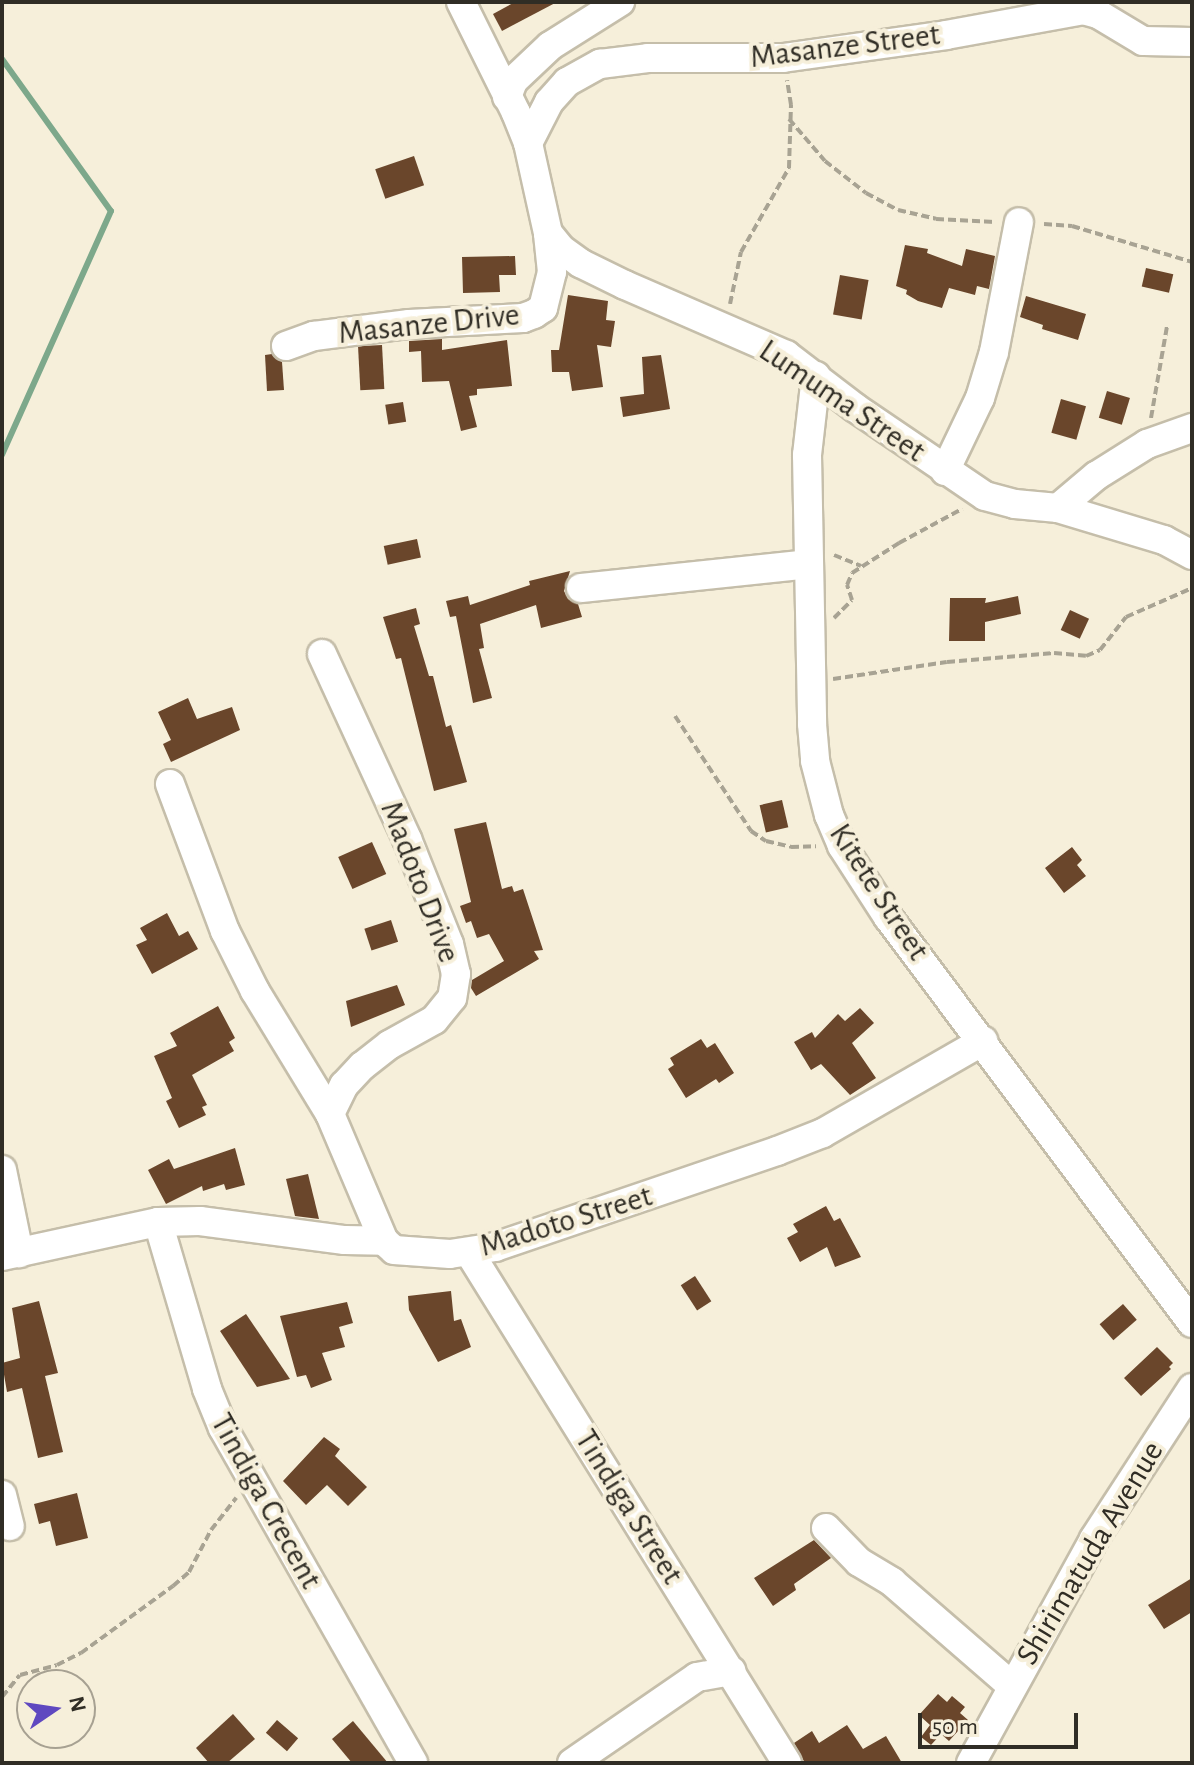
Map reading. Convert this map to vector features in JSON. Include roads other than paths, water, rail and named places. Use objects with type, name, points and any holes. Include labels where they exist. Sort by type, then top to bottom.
[{"type":"street","points":[[461,2],[528,143],[548,233]]},
{"type":"street","points":[[507,97],[513,81],[550,46],[620,2]]},
{"type":"street","name":"Masanze Street","points":[[528,143],[549,102],[567,82],[600,64],[648,58],[783,58],[946,35],[1083,10],[1098,14],[1143,41],[1192,42]]},
{"type":"street","points":[[945,471],[980,398],[994,352],[1019,222]]},
{"type":"street","name":"Lumuma Street","points":[[548,233],[561,249],[580,263],[786,355],[854,407],[985,496],[1015,504],[1058,508],[1164,540],[1187,549],[1192,555]]},
{"type":"street","name":"Masanze Drive","points":[[286,346],[314,336],[534,314],[543,308],[552,272],[548,233]]},
{"type":"street","name":"Kitete Street","points":[[816,376],[807,455],[811,683],[815,761],[829,815],[842,846],[888,917],[1192,1323]]},
{"type":"street","points":[[1058,508],[1096,476],[1147,444],[1192,428]]},
{"type":"street","points":[[581,588],[808,564]]},
{"type":"street","name":"Madoto Drive","points":[[322,654],[407,839],[449,944],[456,974],[452,998],[434,1020],[389,1045],[362,1066],[344,1085],[330,1114]]},
{"type":"street","points":[[170,784],[231,943],[255,991],[330,1114],[384,1241]]},
{"type":"street","name":"Madoto Street","points":[[158,1222],[230,1225],[345,1240],[384,1241],[394,1250],[413,1253],[469,1252],[571,1223],[823,1133],[983,1041]]},
{"type":"street","points":[[2,1170],[11,1255],[158,1222]]},
{"type":"street","name":"Tindiga Crecent","points":[[158,1222],[207,1389],[249,1480],[413,1763]]},
{"type":"street","name":"Tindiga Street","points":[[469,1252],[787,1763]]},
{"type":"street","name":"Shirimatuda Avenue","points":[[971,1763],[1011,1685],[1094,1539],[1190,1397]]},
{"type":"street","points":[[2,1495],[10,1526]]},
{"type":"street","points":[[826,1528],[859,1562],[892,1582],[1011,1685]]},
{"type":"street","points":[[572,1763],[697,1677],[731,1671]]},
{"type":"waterway","points":[[2,59],[111,211],[2,455]]}]
